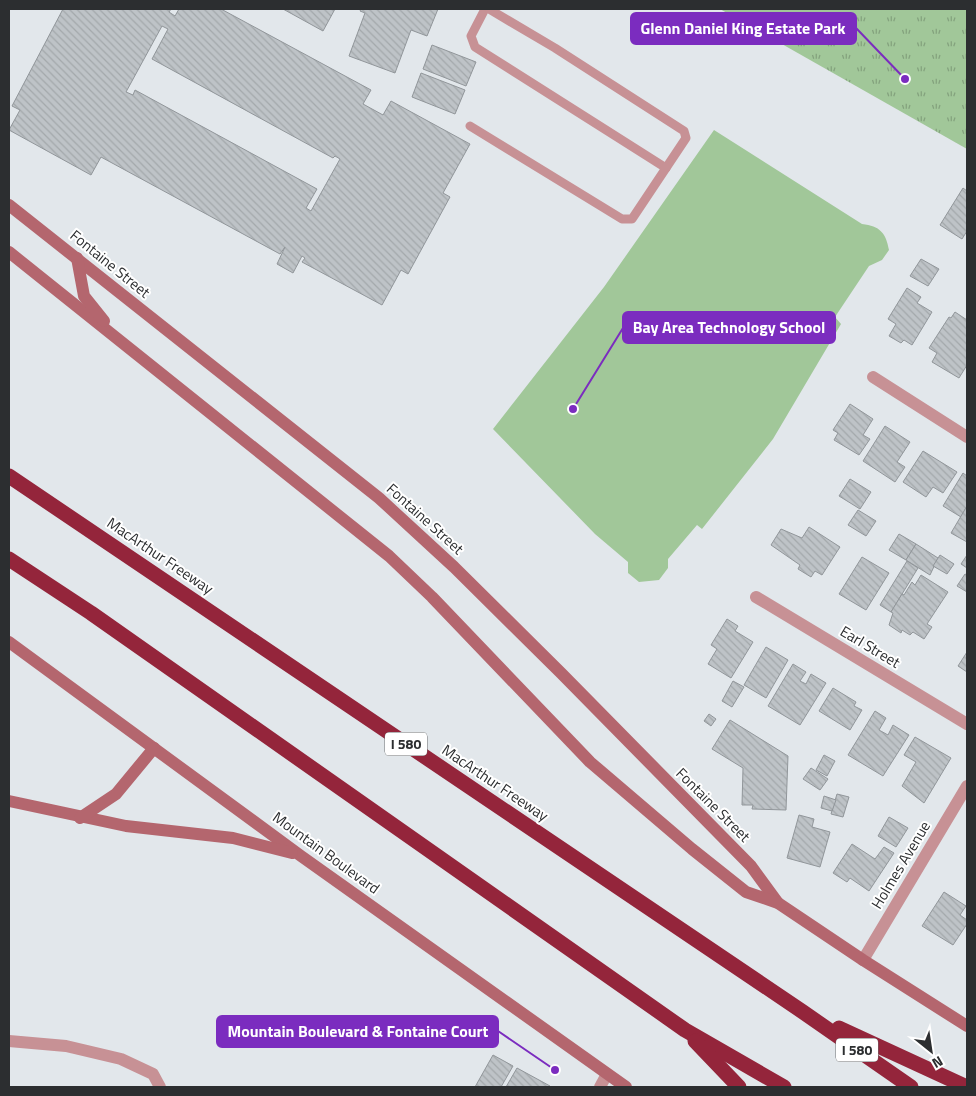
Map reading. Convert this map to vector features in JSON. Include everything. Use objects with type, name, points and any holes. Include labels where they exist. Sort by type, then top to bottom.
[{"type":"highway","name":"MacArthur Freeway","points":[[9,476],[803,1012],[911,1087]]},
{"type":"highway","points":[[9,559],[91,613],[686,1030],[784,1087]]},
{"type":"highway","points":[[803,1012],[967,1087]]},
{"type":"highway","points":[[686,1030],[725,1075],[739,1087]]},
{"type":"street","name":"Fontaine Street","points":[[9,205],[379,498],[454,567],[751,866],[778,903]]},
{"type":"street","name":"Fontaine Street","points":[[9,252],[389,556],[439,604],[590,762],[632,799],[746,892],[778,903],[967,1026]]},
{"type":"street","points":[[77,258],[84,296],[118,338]]},
{"type":"street","points":[[873,377],[967,437]]},
{"type":"street","name":"Earl Street","points":[[756,597],[967,724]]},
{"type":"street","name":"Mountain Boulevard","points":[[9,642],[301,856],[626,1087]]},
{"type":"street","points":[[80,818],[116,794],[154,748]]},
{"type":"street","name":"Holmes Avenue","points":[[863,960],[967,786]]},
{"type":"street","points":[[9,801],[80,818],[233,838],[301,856]]},
{"type":"street","points":[[9,1041],[66,1046],[121,1058],[153,1074],[160,1087]]},
{"type":"street","points":[[600,1087],[607,1074]]},
{"type":"lane","points":[[485,9],[471,36],[475,47],[666,168]]},
{"type":"lane","points":[[470,126],[622,219],[632,219],[686,138],[684,131],[555,48],[489,9]]},
{"type":"green space","points":[[720,9],[967,9],[967,149]]},
{"type":"green space","points":[[714,130],[862,224],[881,231],[886,239],[889,250],[882,260],[869,266],[835,317],[841,324],[773,439],[702,529],[697,525],[668,559],[668,568],[659,580],[639,582],[628,573],[628,562],[595,534],[493,429],[604,287]]},
{"type":"building","points":[[63,9],[171,9],[169,12],[175,16],[179,9],[221,9],[371,90],[363,104],[383,115],[391,101],[470,144],[443,193],[450,197],[408,274],[401,270],[382,305],[302,262],[305,258],[302,256],[293,273],[277,264],[285,247],[280,254],[101,157],[91,175],[9,130],[20,110],[12,106]],"holes":[[[162,26],[168,29],[152,59],[333,158],[335,156],[340,159],[311,211],[306,208],[317,189],[135,90],[133,95],[126,92]]]},
{"type":"building","points":[[283,9],[335,9],[323,31]]},
{"type":"building","points":[[361,9],[438,9],[427,36],[411,30],[395,73],[349,56],[365,13],[360,11]]},
{"type":"building","points":[[432,45],[476,62],[466,86],[423,69]]},
{"type":"building","points":[[421,73],[465,90],[455,114],[412,97]]},
{"type":"building","points":[[963,188],[967,191],[967,231],[962,239],[940,225]]},
{"type":"building","points":[[921,259],[939,269],[928,286],[910,276]]},
{"type":"building","points":[[907,288],[921,297],[917,303],[932,312],[912,345],[904,340],[901,343],[889,336],[896,324],[888,319]]},
{"type":"building","points":[[955,312],[967,320],[967,365],[959,378],[932,362],[937,353],[929,348],[949,317],[951,318]]},
{"type":"building","points":[[850,404],[873,419],[863,435],[870,439],[859,455],[834,440],[838,433],[833,430]]},
{"type":"building","points":[[885,426],[910,442],[897,462],[905,467],[895,482],[863,461]]},
{"type":"building","points":[[923,451],[957,472],[943,493],[933,487],[926,497],[903,482]]},
{"type":"building","points":[[963,473],[967,476],[967,506],[961,517],[943,506]]},
{"type":"building","points":[[850,479],[871,492],[860,509],[839,496]]},
{"type":"building","points":[[967,506],[967,542],[951,533]]},
{"type":"building","points":[[858,510],[876,521],[866,536],[848,525]]},
{"type":"building","points":[[809,527],[840,547],[822,575],[815,571],[811,577],[798,569],[800,565],[771,545],[781,529],[802,538]]},
{"type":"building","points":[[899,534],[916,544],[906,560],[889,550]]},
{"type":"building","points":[[916,544],[938,558],[930,575],[906,560]]},
{"type":"building","points":[[940,555],[954,564],[947,574],[933,566]]},
{"type":"building","points":[[967,555],[967,568],[961,564]]},
{"type":"building","points":[[862,557],[889,573],[866,610],[839,594]]},
{"type":"building","points":[[907,561],[918,568],[891,612],[880,605]]},
{"type":"building","points":[[965,574],[967,575],[967,592],[957,586]]},
{"type":"building","points":[[921,575],[948,592],[927,624],[932,627],[924,639],[913,632],[910,635],[902,630],[901,633],[889,625],[893,613],[891,612],[902,594],[904,595],[912,582],[915,585]]},
{"type":"building","points":[[727,619],[738,626],[735,631],[753,642],[731,678],[708,664],[717,649],[711,645]]},
{"type":"building","points":[[766,647],[788,660],[766,698],[744,685]]},
{"type":"building","points":[[967,652],[967,672],[958,666]]},
{"type":"building","points":[[793,664],[806,672],[800,681],[806,684],[811,674],[826,683],[800,725],[768,706]]},
{"type":"building","points":[[733,681],[744,687],[732,707],[722,701]]},
{"type":"building","points":[[833,688],[856,702],[854,706],[862,710],[850,730],[819,711]]},
{"type":"building","points":[[875,711],[886,718],[879,730],[888,735],[893,725],[909,735],[883,776],[848,755]]},
{"type":"building","points":[[709,714],[716,719],[711,726],[704,721]]},
{"type":"building","points":[[730,720],[788,756],[786,810],[752,809],[753,805],[742,805],[743,768],[712,749]]},
{"type":"building","points":[[915,737],[951,758],[924,803],[902,786],[916,762],[904,755]]},
{"type":"building","points":[[824,755],[835,761],[827,776],[816,770]]},
{"type":"building","points":[[811,768],[828,779],[820,790],[803,779]]},
{"type":"building","points":[[837,794],[849,797],[843,817],[831,814]]},
{"type":"building","points":[[824,796],[836,800],[832,811],[821,808]]},
{"type":"building","points":[[799,815],[814,819],[812,827],[830,832],[820,867],[787,858]]},
{"type":"building","points":[[889,817],[908,828],[896,847],[878,836]]},
{"type":"building","points":[[852,844],[875,859],[884,847],[894,853],[869,891],[850,878],[847,882],[833,873]]},
{"type":"building","points":[[944,892],[966,906],[960,915],[967,920],[967,924],[953,945],[922,926]]},
{"type":"building","points":[[493,1055],[513,1066],[501,1087],[475,1087]]},
{"type":"building","points":[[517,1068],[550,1086],[506,1087]]},
{"type":"place","name":"Glenn Daniel King Estate Park","points":[[905,79]]},
{"type":"place","name":"Bay Area Technology School","points":[[573,409]]},
{"type":"place","name":"Mountain Boulevard & Fontaine Court","points":[[555,1070]]}]
